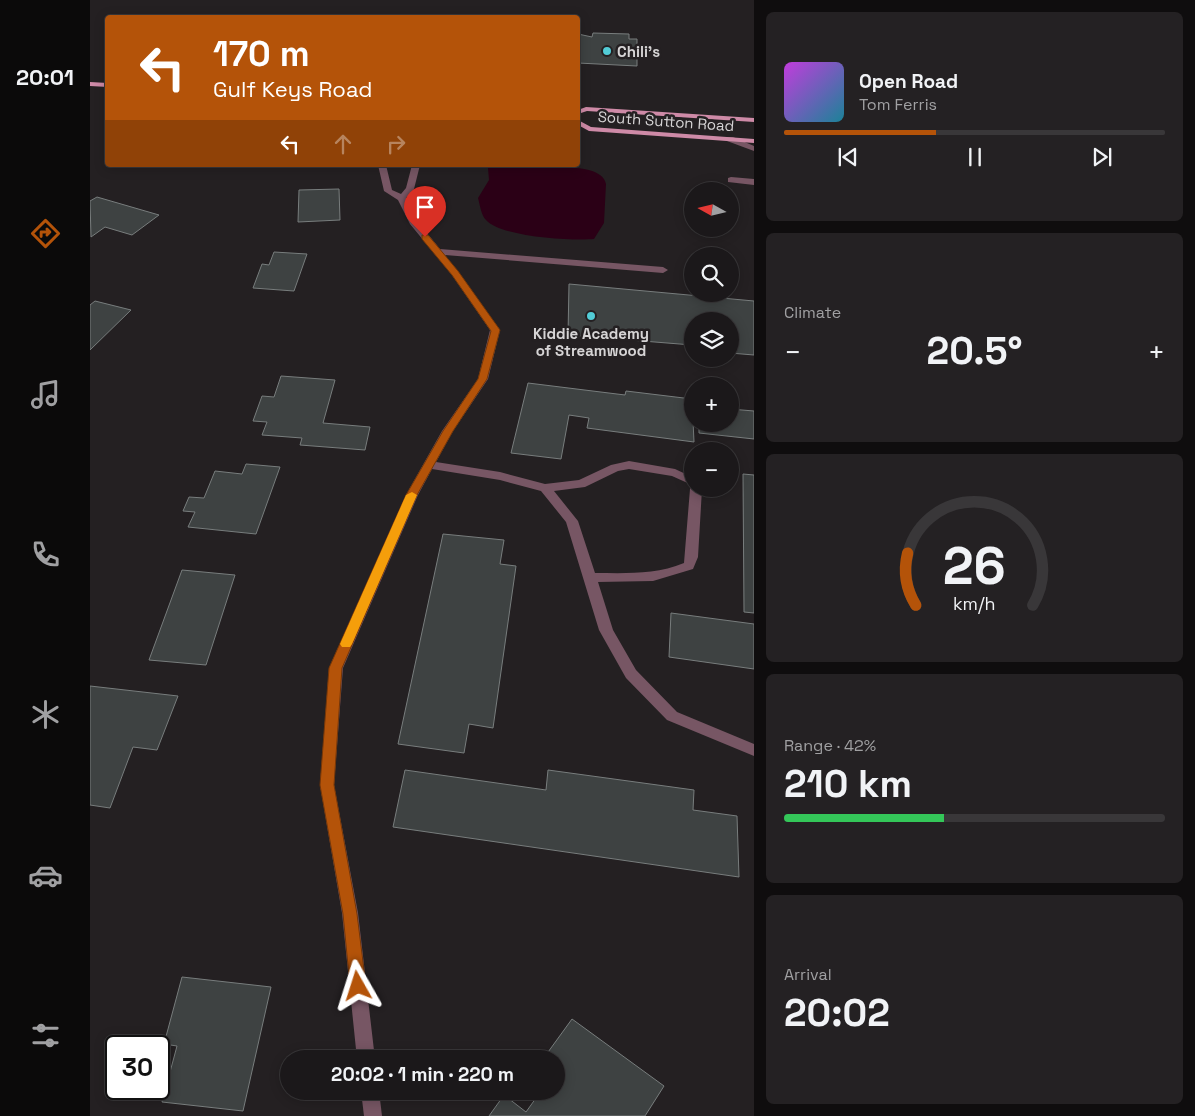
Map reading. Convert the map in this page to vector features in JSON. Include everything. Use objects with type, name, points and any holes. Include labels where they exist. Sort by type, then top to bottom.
[{"type":"main road","points":[[90,84],[105,85]]},
{"type":"main road","name":"South Sutton Road","points":[[580,111],[586,109],[754,120]]},
{"type":"main road","name":"South Sutton Road","points":[[580,123],[589,129],[754,141]]},
{"type":"street","points":[[730,139],[754,149]]},
{"type":"street","points":[[365,1050],[350,914],[327,785],[336,668],[412,495],[483,379],[495,330],[438,252],[412,222],[402,198],[388,191],[382,167]]},
{"type":"street","points":[[402,198],[410,189],[416,167]]},
{"type":"street","points":[[730,180],[754,182]]},
{"type":"street","points":[[438,252],[663,270]]},
{"type":"street","points":[[429,465],[500,476],[545,488],[581,484],[615,468],[629,465],[675,473],[684,477]]},
{"type":"street","points":[[545,488],[572,521],[606,630],[630,674],[672,716],[754,750]]},
{"type":"street","points":[[590,578],[662,574],[680,571],[689,566],[692,557],[696,497]]},
{"type":"street","points":[[371,1100],[372,1116]]},
{"type":"shaded area","points":[[569,167],[594,172],[602,176],[606,184],[604,223],[594,239],[537,237],[494,226],[484,218],[478,198],[489,180],[488,168]]},
{"type":"building","name":"Chili's","points":[[593,33],[629,34],[629,39],[637,39],[637,66],[580,63],[580,34],[592,37]]},
{"type":"building","points":[[339,189],[340,220],[298,222],[299,190]]},
{"type":"building","points":[[97,197],[159,215],[132,235],[105,227],[91,237],[90,201]]},
{"type":"building","points":[[274,252],[307,254],[294,291],[253,288],[262,264],[269,265]]},
{"type":"building","points":[[569,284],[684,295],[684,302],[739,302],[739,300],[754,301],[754,355],[739,354],[739,312],[684,312],[684,344],[568,335]]},
{"type":"building","points":[[95,301],[131,310],[90,350],[90,305]]},
{"type":"building","points":[[281,376],[335,380],[323,423],[370,427],[365,450],[300,445],[302,438],[262,435],[267,422],[253,421],[262,396],[274,397]]},
{"type":"building","points":[[528,383],[625,395],[626,391],[684,398],[684,432],[694,432],[694,442],[587,428],[589,418],[569,415],[561,459],[511,453]]},
{"type":"building","points":[[739,410],[754,411],[754,439],[699,433],[739,432]]},
{"type":"building","points":[[246,464],[280,467],[256,534],[188,527],[195,512],[183,511],[189,497],[204,498],[215,471],[242,474]]},
{"type":"building","points":[[743,474],[754,475],[754,613],[744,612]]},
{"type":"building","points":[[443,534],[504,540],[500,564],[516,566],[493,728],[469,724],[464,753],[398,744]]},
{"type":"building","points":[[182,570],[235,575],[206,665],[149,660]]},
{"type":"building","points":[[671,613],[754,624],[754,669],[669,657]]},
{"type":"building","points":[[90,686],[178,696],[157,750],[133,747],[110,808],[90,805]]},
{"type":"building","points":[[405,770],[546,790],[548,770],[694,790],[693,810],[737,816],[739,877],[393,827]]},
{"type":"building","points":[[182,977],[271,987],[243,1111],[162,1102],[163,1100],[170,1100],[170,1072],[177,1046],[170,1045],[170,1035],[166,1035]]},
{"type":"building","points":[[572,1019],[664,1086],[645,1116],[489,1116],[500,1100],[510,1100],[526,1112],[535,1100],[565,1100],[565,1050],[550,1050]]},
{"type":"slow traffic","points":[[346,644],[412,495]]},
{"type":"place","name":"Chili's","points":[[607,51]]},
{"type":"place","name":"Kiddie Academy of Streamwood","points":[[591,316]]},
{"type":"route","points":[[358,986],[350,914],[327,785],[336,668],[412,495],[448,431],[483,379],[495,330],[455,273],[425,237]]}]
